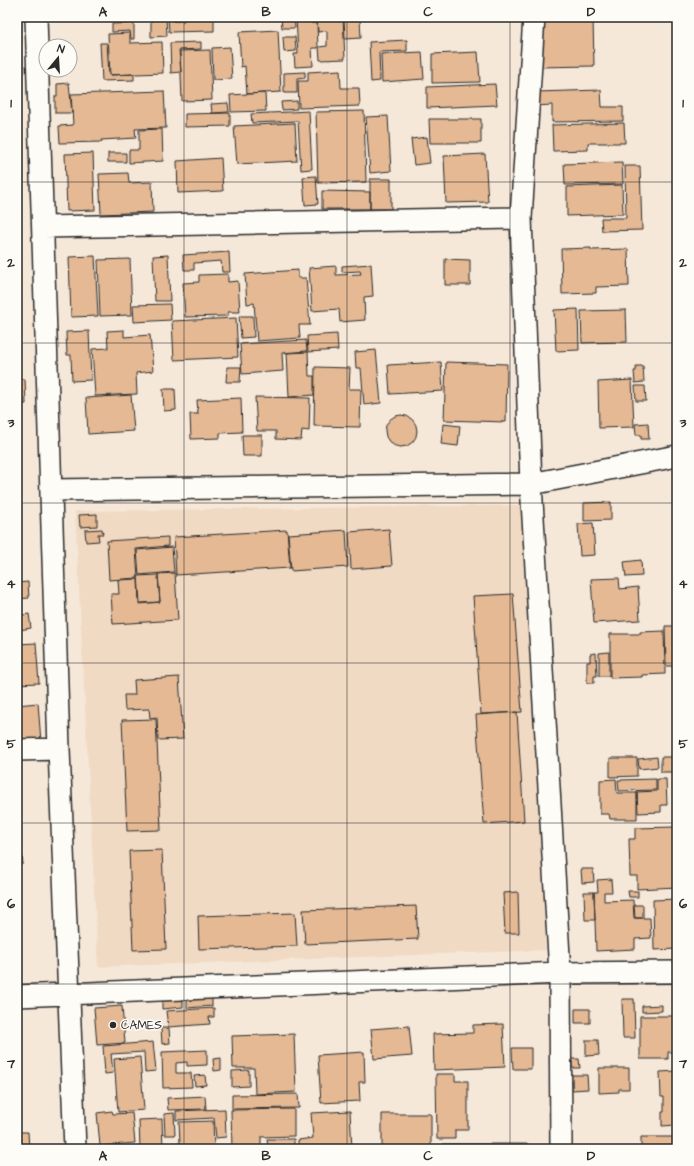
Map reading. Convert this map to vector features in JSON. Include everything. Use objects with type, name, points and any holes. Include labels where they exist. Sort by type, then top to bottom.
[{"type":"street","points":[[36,17],[59,749],[75,1149]]},
{"type":"street","points":[[534,17],[521,218],[531,484],[560,973],[561,1149]]},
{"type":"street","points":[[43,226],[521,218]]},
{"type":"street","points":[[51,490],[531,484],[677,456]]},
{"type":"street","points":[[17,750],[59,749]]},
{"type":"street","points":[[17,996],[560,973],[677,972]]},
{"type":"shaded area","points":[[526,505],[546,950],[98,967],[75,511]]},
{"type":"building","points":[[151,17],[166,17],[167,36],[151,37]]},
{"type":"building","points":[[168,17],[173,17],[173,21],[184,21],[184,17],[214,17],[214,31],[169,32]]},
{"type":"building","points":[[281,17],[294,17],[295,28],[282,28]]},
{"type":"building","points":[[296,17],[311,17],[311,23],[317,23],[318,48],[312,48],[313,66],[295,67],[294,54],[298,54]]},
{"type":"building","points":[[317,17],[343,17],[345,59],[320,60],[319,47],[327,46],[327,31],[318,32]]},
{"type":"building","points":[[537,17],[593,17],[594,66],[538,67]]},
{"type":"building","points":[[344,19],[360,19],[361,38],[345,39]]},
{"type":"building","points":[[134,23],[134,39],[131,39],[130,31],[112,32],[112,24]]},
{"type":"building","points":[[278,30],[281,92],[247,94],[245,66],[241,67],[239,32]]},
{"type":"building","points":[[130,33],[130,43],[162,42],[163,73],[110,75],[108,34]]},
{"type":"building","points":[[283,37],[295,37],[296,51],[284,52]]},
{"type":"building","points":[[407,40],[407,51],[379,52],[380,81],[371,82],[369,42]]},
{"type":"building","points":[[201,42],[201,49],[179,50],[181,72],[171,73],[170,43]]},
{"type":"building","points":[[100,43],[107,43],[109,75],[134,74],[134,80],[102,81]]},
{"type":"building","points":[[230,47],[232,79],[213,80],[212,48]]},
{"type":"building","points":[[210,50],[212,100],[182,101],[180,51]]},
{"type":"building","points":[[422,52],[424,79],[382,82],[381,54]]},
{"type":"building","points":[[478,52],[480,82],[432,83],[432,54]]},
{"type":"building","points":[[340,70],[341,88],[359,88],[360,106],[299,108],[298,81],[308,81],[308,72]]},
{"type":"building","points":[[305,72],[305,78],[297,79],[297,93],[284,93],[284,73]]},
{"type":"building","points":[[69,83],[72,113],[55,113],[57,84]]},
{"type":"building","points":[[495,84],[497,105],[427,108],[427,87]]},
{"type":"building","points":[[601,90],[602,107],[623,107],[623,121],[552,122],[552,105],[536,106],[536,92]]},
{"type":"building","points":[[164,91],[166,128],[135,129],[136,138],[101,140],[102,142],[60,143],[59,126],[73,125],[71,94]]},
{"type":"building","points":[[265,93],[266,111],[231,112],[230,95]]},
{"type":"building","points":[[297,101],[297,109],[282,110],[281,102]]},
{"type":"building","points":[[228,103],[229,112],[212,113],[211,104]]},
{"type":"building","points":[[309,111],[312,169],[301,170],[298,121],[252,123],[251,114]]},
{"type":"building","points":[[364,111],[366,182],[318,183],[316,112]]},
{"type":"building","points":[[230,113],[230,126],[185,127],[185,114]]},
{"type":"building","points":[[388,116],[391,171],[370,173],[366,117]]},
{"type":"building","points":[[429,119],[481,119],[481,143],[430,143]]},
{"type":"building","points":[[295,123],[297,161],[237,164],[234,126]]},
{"type":"building","points":[[624,123],[625,143],[588,143],[588,150],[553,151],[552,125]]},
{"type":"building","points":[[162,129],[163,161],[129,163],[129,150],[139,150],[139,130]]},
{"type":"building","points":[[427,137],[430,163],[414,165],[411,139]]},
{"type":"building","points":[[93,153],[95,210],[67,211],[65,154]]},
{"type":"building","points":[[108,153],[126,153],[126,162],[108,162]]},
{"type":"building","points":[[485,154],[488,202],[446,203],[444,156]]},
{"type":"building","points":[[221,158],[223,191],[178,193],[177,161]]},
{"type":"building","points":[[622,162],[623,184],[565,185],[564,164]]},
{"type":"building","points":[[625,166],[640,166],[642,230],[602,231],[601,218],[626,218]]},
{"type":"building","points":[[128,173],[129,183],[152,182],[153,212],[101,214],[99,174]]},
{"type":"building","points":[[316,176],[318,204],[305,205],[303,177]]},
{"type":"building","points":[[370,179],[391,179],[391,209],[370,209]]},
{"type":"building","points":[[622,185],[623,214],[567,216],[567,187]]},
{"type":"building","points":[[322,191],[370,192],[370,209],[322,209]]},
{"type":"building","points":[[591,248],[591,250],[628,249],[629,286],[596,287],[596,293],[562,294],[561,249]]},
{"type":"building","points":[[229,252],[230,272],[222,272],[221,261],[194,263],[194,270],[184,270],[183,255]]},
{"type":"building","points":[[168,255],[170,301],[155,301],[153,256]]},
{"type":"building","points":[[95,256],[98,316],[71,317],[69,257]]},
{"type":"building","points":[[130,259],[132,315],[100,316],[98,260]]},
{"type":"building","points":[[445,259],[470,260],[470,285],[445,285]]},
{"type":"building","points":[[371,264],[373,296],[364,297],[365,320],[340,322],[339,309],[312,311],[309,268],[336,266],[336,275],[361,274],[360,271],[342,272],[342,266]]},
{"type":"building","points":[[298,270],[298,278],[306,278],[310,325],[299,325],[300,338],[257,341],[254,303],[247,304],[245,274]]},
{"type":"building","points":[[228,274],[228,282],[238,281],[240,312],[228,312],[228,316],[185,317],[183,283],[199,282],[199,275]]},
{"type":"building","points":[[170,304],[171,320],[134,322],[133,305]]},
{"type":"building","points":[[578,309],[579,350],[556,351],[554,310]]},
{"type":"building","points":[[626,310],[627,342],[582,343],[581,311]]},
{"type":"building","points":[[239,316],[253,316],[254,337],[241,338]]},
{"type":"building","points":[[236,318],[238,357],[174,360],[172,321]]},
{"type":"building","points":[[124,330],[124,337],[150,335],[153,371],[136,373],[137,394],[95,396],[92,349],[108,348],[107,331]]},
{"type":"building","points":[[89,331],[91,380],[72,381],[71,355],[67,355],[66,332]]},
{"type":"building","points":[[337,334],[338,350],[308,352],[307,336]]},
{"type":"building","points":[[306,340],[307,351],[282,353],[283,371],[242,374],[240,344]]},
{"type":"building","points":[[376,350],[381,403],[364,405],[361,368],[356,368],[355,352]]},
{"type":"building","points":[[308,352],[309,376],[314,376],[314,395],[289,397],[287,353]]},
{"type":"building","points":[[441,362],[443,391],[390,394],[388,365]]},
{"type":"building","points":[[446,362],[507,364],[506,422],[444,420]]},
{"type":"building","points":[[636,366],[643,366],[644,382],[635,383],[634,371],[636,371]]},
{"type":"building","points":[[227,367],[241,367],[240,382],[226,382]]},
{"type":"building","points":[[315,367],[350,368],[349,389],[361,389],[360,427],[314,426]]},
{"type":"building","points":[[17,379],[25,379],[26,404],[17,405]]},
{"type":"building","points":[[632,380],[634,427],[599,428],[598,382]]},
{"type":"building","points":[[635,386],[645,386],[646,401],[636,401]]},
{"type":"building","points":[[163,389],[175,389],[176,410],[164,411]]},
{"type":"building","points":[[131,395],[134,431],[88,434],[86,398]]},
{"type":"building","points":[[255,397],[310,398],[309,431],[302,430],[301,440],[276,439],[276,431],[257,431]]},
{"type":"building","points":[[241,398],[242,432],[220,433],[220,438],[191,439],[190,414],[198,414],[197,400]]},
{"type":"building","points":[[398,415],[404,415],[413,419],[417,431],[413,443],[404,447],[398,447],[389,443],[385,434],[385,428],[389,419]]},
{"type":"building","points":[[648,423],[649,439],[641,439],[641,435],[636,435],[635,424]]},
{"type":"building","points":[[443,424],[460,426],[458,446],[441,444]]},
{"type":"building","points":[[242,435],[262,435],[262,456],[243,456]]},
{"type":"building","points":[[611,502],[611,520],[584,521],[584,503]]},
{"type":"building","points":[[97,514],[97,526],[80,527],[79,515]]},
{"type":"building","points":[[593,523],[595,555],[580,556],[578,524]]},
{"type":"building","points":[[102,529],[103,534],[98,534],[99,541],[86,542],[85,530]]},
{"type":"building","points":[[389,529],[392,566],[351,569],[349,532]]},
{"type":"building","points":[[287,530],[290,568],[176,575],[174,537]]},
{"type":"building","points":[[346,530],[348,567],[291,571],[288,534]]},
{"type":"building","points":[[168,537],[168,546],[136,549],[138,578],[109,580],[107,541]]},
{"type":"building","points":[[172,547],[174,572],[139,575],[137,550]]},
{"type":"building","points":[[641,560],[642,576],[626,577],[624,562]]},
{"type":"building","points":[[175,573],[178,620],[113,624],[111,594],[119,594],[118,580],[138,579],[139,604],[160,602],[158,574]]},
{"type":"building","points":[[158,575],[160,602],[140,603],[138,576]]},
{"type":"building","points":[[619,578],[620,589],[638,587],[640,620],[594,623],[591,579]]},
{"type":"building","points":[[28,582],[29,598],[17,599],[17,583]]},
{"type":"building","points":[[513,594],[522,712],[481,714],[473,596]]},
{"type":"building","points":[[29,614],[31,628],[19,630],[17,616]]},
{"type":"building","points":[[665,626],[677,626],[677,666],[666,666]]},
{"type":"building","points":[[664,631],[665,674],[642,675],[642,677],[610,678],[610,634],[640,634],[640,632]]},
{"type":"building","points":[[36,643],[39,683],[17,684],[17,644]]},
{"type":"building","points":[[609,652],[609,676],[599,676],[599,653]]},
{"type":"building","points":[[596,653],[597,676],[594,676],[594,683],[587,683],[587,662],[590,662],[590,654]]},
{"type":"building","points":[[179,677],[183,739],[158,740],[157,717],[150,718],[149,709],[125,710],[124,695],[135,695],[134,680]]},
{"type":"building","points":[[38,703],[41,742],[18,744],[17,705]]},
{"type":"building","points":[[517,712],[524,821],[484,824],[476,715]]},
{"type":"building","points":[[156,719],[161,830],[127,831],[122,720]]},
{"type":"building","points":[[657,757],[658,767],[639,769],[638,759]]},
{"type":"building","points":[[661,757],[677,757],[675,772],[661,772]]},
{"type":"building","points":[[610,758],[637,758],[637,776],[610,777]]},
{"type":"building","points":[[616,779],[617,793],[637,793],[637,819],[610,819],[609,814],[600,814],[600,780]]},
{"type":"building","points":[[656,779],[656,790],[619,791],[618,780]]},
{"type":"building","points":[[657,779],[666,779],[667,805],[661,805],[661,812],[638,813],[637,792],[657,791]]},
{"type":"building","points":[[675,827],[677,887],[637,889],[637,876],[630,876],[629,839],[635,839],[635,828]]},
{"type":"building","points":[[21,848],[23,864],[17,864],[17,849]]},
{"type":"building","points":[[162,850],[166,949],[133,950],[129,851]]},
{"type":"building","points":[[581,869],[593,869],[594,882],[582,883]]},
{"type":"building","points":[[611,879],[612,892],[604,892],[604,901],[633,900],[634,918],[650,918],[651,938],[635,939],[635,949],[596,951],[594,892],[598,892],[597,880]]},
{"type":"building","points":[[628,891],[638,891],[638,897],[629,897]]},
{"type":"building","points":[[518,892],[519,933],[505,933],[503,893]]},
{"type":"building","points":[[584,892],[594,892],[595,920],[585,920]]},
{"type":"building","points":[[677,899],[677,949],[654,950],[653,900]]},
{"type":"building","points":[[634,905],[643,905],[643,918],[635,918]]},
{"type":"building","points":[[416,906],[418,939],[305,944],[303,910]]},
{"type":"building","points":[[295,913],[297,946],[199,949],[198,916]]},
{"type":"building","points":[[212,998],[212,1006],[187,1008],[187,1000]]},
{"type":"building","points":[[622,999],[634,999],[635,1038],[623,1038]]},
{"type":"building","points":[[183,1000],[183,1007],[162,1009],[162,1001]]},
{"type":"building","points":[[662,1005],[662,1011],[642,1012],[642,1006]]},
{"type":"building","points":[[122,1006],[125,1043],[97,1045],[94,1008]]},
{"type":"building","points":[[214,1008],[214,1017],[209,1017],[210,1024],[168,1027],[166,1011]]},
{"type":"building","points":[[575,1009],[590,1009],[590,1023],[575,1023]]},
{"type":"building","points":[[640,1016],[677,1016],[677,1052],[668,1052],[668,1059],[640,1059]]},
{"type":"building","points":[[503,1024],[505,1067],[434,1070],[433,1034],[473,1033],[473,1025]]},
{"type":"building","points":[[409,1026],[412,1056],[374,1059],[371,1029]]},
{"type":"building","points":[[161,1028],[169,1028],[170,1043],[162,1044]]},
{"type":"building","points":[[294,1034],[296,1092],[255,1094],[254,1068],[233,1068],[232,1036]]},
{"type":"building","points":[[586,1040],[598,1040],[599,1055],[586,1056]]},
{"type":"building","points":[[153,1042],[156,1071],[145,1072],[144,1052],[111,1054],[113,1073],[105,1074],[103,1046]]},
{"type":"building","points":[[512,1048],[531,1048],[531,1069],[513,1069]]},
{"type":"building","points":[[207,1050],[207,1065],[187,1066],[187,1062],[176,1063],[176,1073],[191,1073],[192,1087],[163,1088],[162,1052]]},
{"type":"building","points":[[364,1052],[365,1082],[359,1082],[360,1101],[321,1103],[318,1055]]},
{"type":"building","points":[[140,1057],[144,1110],[118,1112],[114,1059]]},
{"type":"building","points":[[221,1058],[221,1070],[214,1071],[213,1059]]},
{"type":"building","points":[[572,1059],[579,1059],[580,1068],[572,1068]]},
{"type":"building","points":[[599,1068],[629,1068],[629,1089],[619,1089],[619,1092],[599,1093]]},
{"type":"building","points":[[249,1070],[249,1086],[232,1087],[232,1071]]},
{"type":"building","points":[[677,1071],[677,1125],[662,1126],[664,1097],[661,1097],[660,1072]]},
{"type":"building","points":[[436,1074],[455,1074],[455,1081],[468,1081],[468,1130],[455,1130],[455,1139],[437,1139]]},
{"type":"building","points":[[205,1075],[206,1085],[195,1086],[194,1076]]},
{"type":"building","points":[[571,1075],[587,1075],[588,1089],[572,1090]]},
{"type":"building","points":[[298,1094],[299,1108],[232,1109],[232,1095]]},
{"type":"building","points":[[205,1096],[206,1109],[168,1110],[167,1098]]},
{"type":"building","points":[[225,1109],[226,1137],[216,1138],[214,1118],[176,1120],[176,1111]]},
{"type":"building","points":[[294,1109],[294,1136],[261,1137],[261,1149],[232,1149],[231,1110]]},
{"type":"building","points":[[112,1111],[113,1114],[132,1113],[135,1143],[100,1146],[97,1113]]},
{"type":"building","points":[[350,1111],[352,1149],[298,1149],[298,1140],[313,1138],[311,1113]]},
{"type":"building","points":[[174,1113],[175,1135],[165,1135],[164,1114]]},
{"type":"building","points":[[382,1114],[431,1114],[431,1149],[382,1149]]},
{"type":"building","points":[[162,1119],[163,1149],[140,1149],[139,1120]]},
{"type":"building","points":[[213,1121],[214,1149],[172,1149],[172,1143],[180,1143],[179,1122]]},
{"type":"building","points":[[17,1132],[28,1132],[29,1149],[17,1149]]},
{"type":"building","points":[[641,1137],[675,1137],[675,1149],[641,1149]]},
{"type":"building","points":[[267,1139],[294,1139],[294,1149],[268,1149]]},
{"type":"building","points":[[443,1144],[528,1144],[528,1149],[443,1149]]},
{"type":"place","name":"CAMES","points":[[113,1025]]}]
